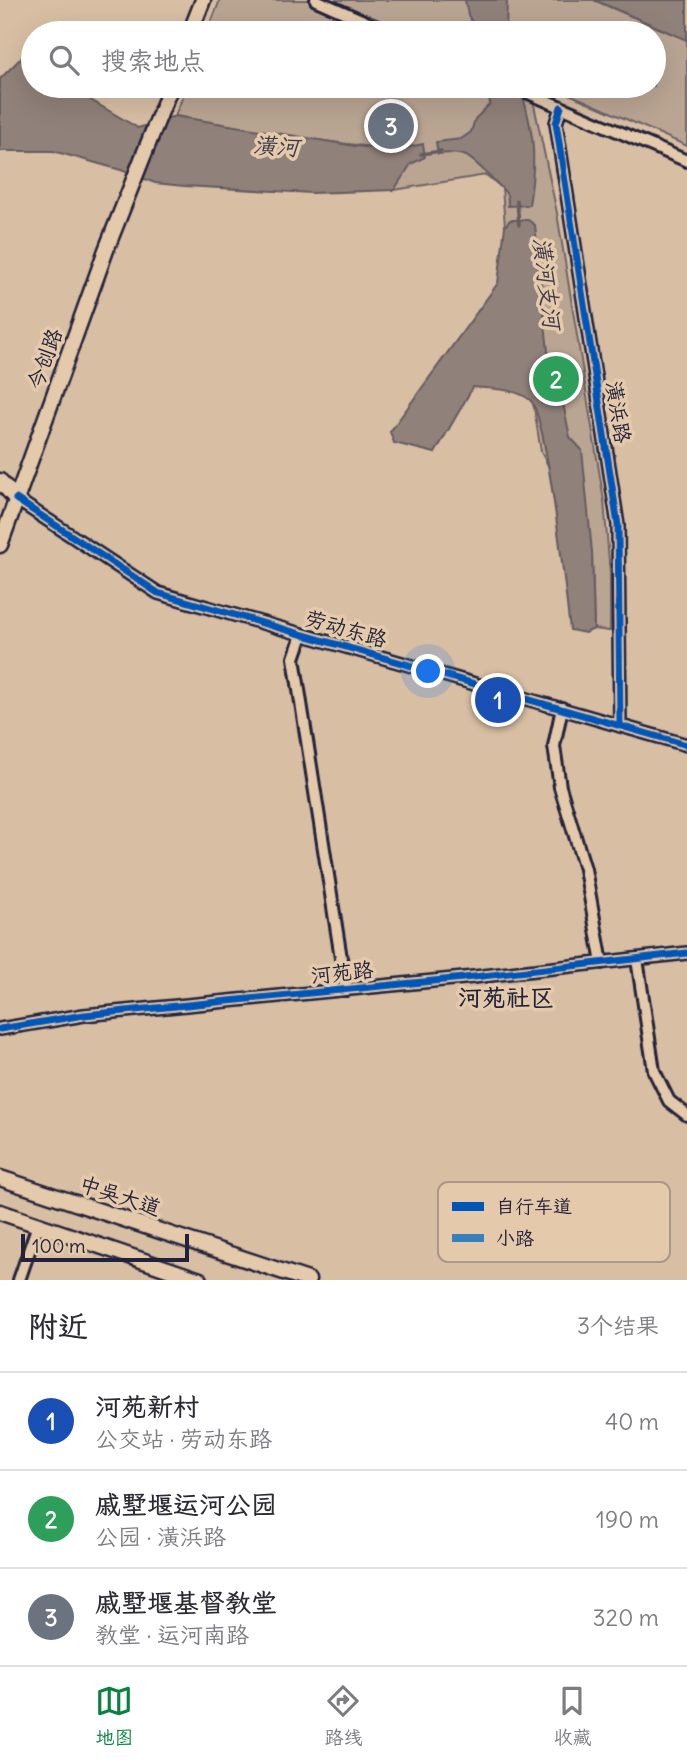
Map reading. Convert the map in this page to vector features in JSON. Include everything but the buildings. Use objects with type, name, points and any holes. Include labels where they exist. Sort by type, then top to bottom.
[{"type":"main road","points":[[195,21],[203,0]]},
{"type":"main road","name":"今创路","points":[[0,545],[101,263],[167,98]]},
{"type":"main road","name":"劳动东路","points":[[0,481],[16,499]]},
{"type":"main road","name":"劳动东路","points":[[0,490],[16,499]]},
{"type":"main road","name":"中吴大道","points":[[0,1178],[307,1280]]},
{"type":"main road","points":[[0,1212],[200,1280]]},
{"type":"street","points":[[316,0],[364,21]]},
{"type":"street","points":[[541,98],[687,161]]},
{"type":"street","name":"潢浜路","points":[[561,107],[556,123],[618,525],[620,726]]},
{"type":"street","name":"劳动东路","points":[[16,499],[158,593],[687,745]]},
{"type":"street","points":[[302,635],[294,658],[346,990]]},
{"type":"street","points":[[562,708],[554,746],[560,787],[585,869],[602,963]]},
{"type":"street","name":"河苑路","points":[[0,1029],[84,1015],[687,953]]},
{"type":"street","points":[[637,959],[654,1071],[669,1101],[687,1115]]},
{"type":"street","points":[[19,1280],[38,1225]]},
{"type":"shaded area","points":[[220,0],[594,0],[643,21],[212,21]]},
{"type":"shaded area","points":[[666,31],[687,40],[687,146],[578,98],[666,98]]},
{"type":"shaded area","points":[[182,98],[533,98],[557,213],[604,501],[610,573],[610,631],[594,629],[592,552],[541,452],[505,226],[502,188],[486,175],[394,190],[396,150],[308,139],[175,116]]},
{"type":"water","points":[[465,0],[507,0],[506,21],[471,21]]},
{"type":"water","points":[[594,0],[687,0],[687,40],[666,31],[666,21],[643,21]]},
{"type":"water","points":[[21,58],[21,98],[87,98],[138,128],[175,116],[355,146],[396,150],[423,144],[425,157],[411,164],[394,190],[312,193],[155,183],[121,170],[53,151],[0,151],[0,79]]},
{"type":"water","points":[[489,98],[523,98],[533,145],[529,205],[508,206],[505,192],[466,156],[438,154],[436,142],[461,139],[471,132],[475,119],[490,104]]},
{"type":"water","points":[[510,220],[528,220],[535,225],[550,371],[561,394],[570,437],[582,450],[592,552],[594,629],[585,633],[570,630],[549,470],[543,437],[530,400],[510,391],[473,387],[435,453],[394,443],[390,432],[498,283],[505,226]]},
{"type":"waterway","name":"潢河","points":[[421,154],[441,151]]},
{"type":"waterway","name":"潢河支河","points":[[517,201],[519,225]]},
{"type":"cycle path","points":[[561,107],[556,123],[618,525],[620,726]]},
{"type":"cycle path","points":[[16,499],[158,593],[687,745]]},
{"type":"cycle path","points":[[0,1029],[84,1015],[687,953]]},
{"type":"place","name":"戚墅堰基督教堂","points":[[391,126]]},
{"type":"place","name":"戚墅堰运河公园","points":[[556,379]]},
{"type":"place","name":"河苑新村","points":[[498,700]]},
{"type":"district","name":"河苑社区","points":[[506,998]]}]
